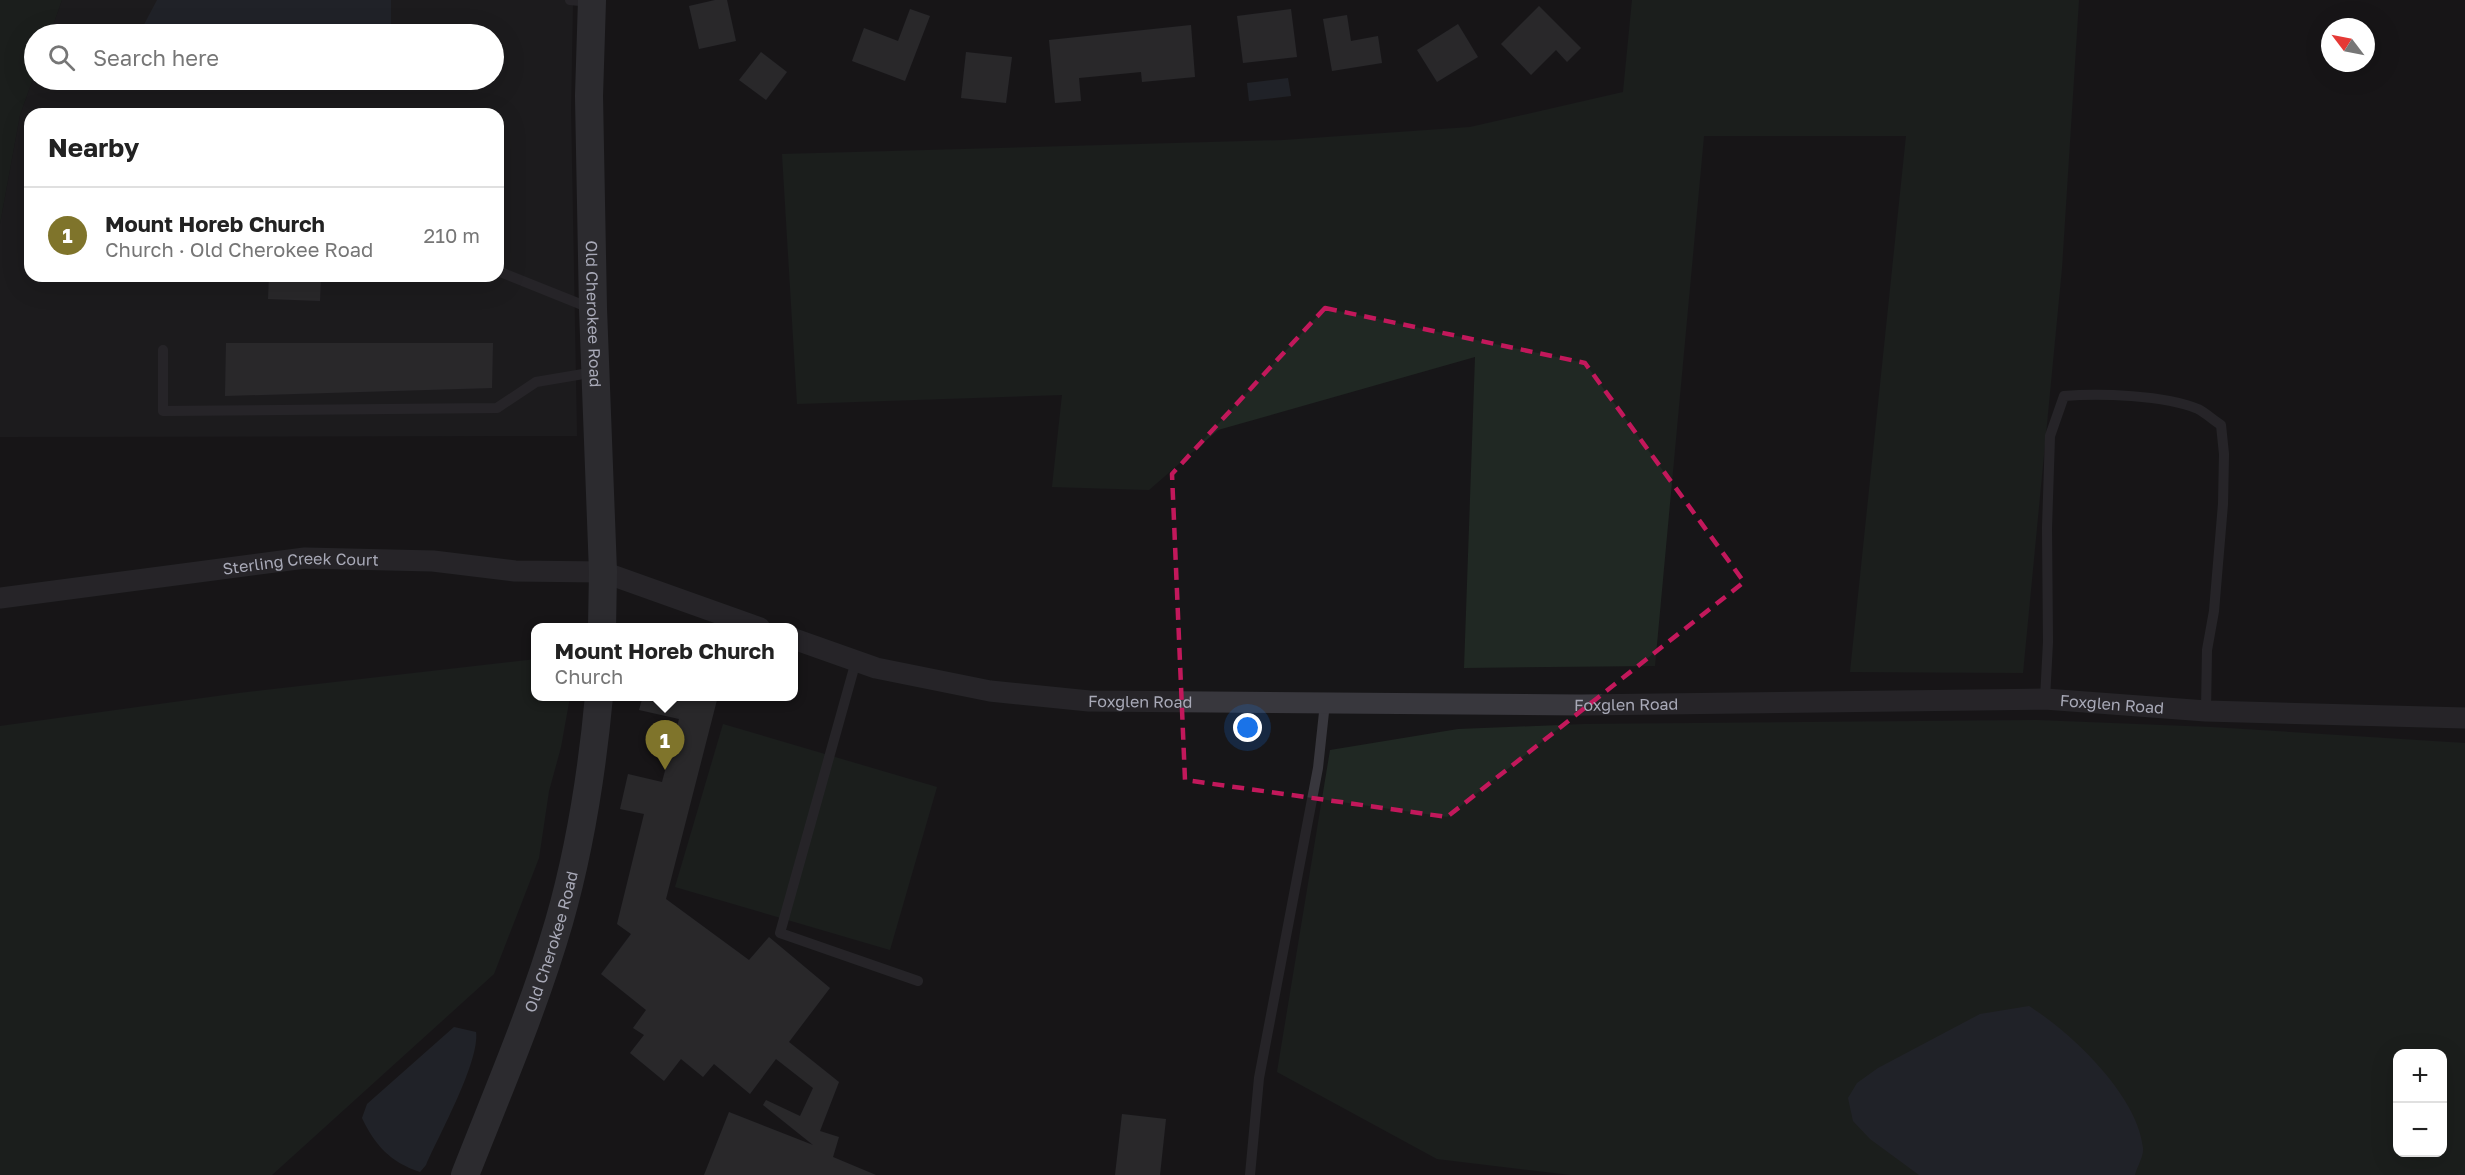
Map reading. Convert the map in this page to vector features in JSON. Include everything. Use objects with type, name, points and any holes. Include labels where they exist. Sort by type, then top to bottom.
[{"type":"street","name":"Old Cherokee Road","points":[[585,1],[603,572],[602,623]]},
{"type":"street","name":"Sterling Creek Court","points":[[0,598],[305,558],[433,561],[515,571],[603,572]]},
{"type":"street","points":[[603,572],[749,623]]},
{"type":"street","name":"Foxglen Road","points":[[798,640],[876,668],[1036,697],[1089,701],[1581,705],[2045,699],[2206,711],[2465,718]]},
{"type":"street","name":"Old Cherokee Road","points":[[465,1175],[525,1025],[559,921],[583,817],[598,701]]},
{"type":"lane","points":[[504,274],[593,309]]},
{"type":"lane","points":[[163,350],[163,411],[497,408],[536,382],[595,372]]},
{"type":"lane","points":[[2045,699],[2050,436],[2064,396],[2097,393],[2174,403],[2198,410],[2221,425],[2224,454],[2223,504],[2214,611],[2207,650],[2206,711]]},
{"type":"lane","points":[[856,661],[780,933],[918,981]]},
{"type":"lane","points":[[1251,1175],[1259,1078],[1318,768],[1325,703]]},
{"type":"highlighted area","points":[[1325,308],[1585,363],[1744,582],[1447,817],[1185,780],[1172,474]]},
{"type":"shaded area","points":[[0,0],[62,0],[54,24],[24,24],[24,90],[29,90],[20,115],[0,224]]},
{"type":"shaded area","points":[[62,0],[573,0],[571,110],[577,436],[0,437],[0,224],[20,115],[29,90],[504,90],[504,24],[54,24]]},
{"type":"shaded area","points":[[157,0],[391,0],[391,24],[144,24]]},
{"type":"shaded area","points":[[1632,0],[2079,0],[2062,268],[2023,673],[1850,672],[1906,136],[1704,136],[1655,666],[1464,668],[1475,357],[1218,430],[1149,490],[1052,487],[1062,395],[797,404],[782,154],[1284,140],[1470,127],[1623,92]]},
{"type":"shaded area","points":[[1288,78],[1291,96],[1249,101],[1247,83]]},
{"type":"shaded area","points":[[531,660],[531,701],[569,701],[561,747],[549,791],[539,858],[494,974],[272,1175],[0,1175],[0,726],[239,693]]},
{"type":"shaded area","points":[[2037,720],[2211,727],[2465,743],[2465,1175],[1571,1175],[1437,1159],[1277,1072],[1330,750],[1458,729],[1584,724]]},
{"type":"shaded area","points":[[723,724],[937,787],[890,950],[675,887]]},
{"type":"shaded area","points":[[2029,1006],[2083,1049],[2116,1087],[2138,1128],[2143,1148],[2135,1175],[1919,1175],[1870,1139],[1853,1121],[1848,1098],[1857,1083],[1878,1068],[1980,1014]]},
{"type":"shaded area","points":[[454,1027],[476,1032],[476,1045],[457,1098],[426,1165],[420,1172],[392,1158],[372,1136],[362,1118],[367,1104]]},
{"type":"building","points":[[715,0],[727,0],[736,41],[699,49],[689,6]]},
{"type":"building","points":[[1539,6],[1581,48],[1567,62],[1556,50],[1531,75],[1501,44]]},
{"type":"building","points":[[910,9],[930,16],[905,81],[852,61],[864,28],[898,41]]},
{"type":"building","points":[[1291,9],[1297,57],[1243,63],[1237,16]]},
{"type":"building","points":[[1347,15],[1351,41],[1378,36],[1382,63],[1332,71],[1323,19]]},
{"type":"building","points":[[1458,24],[1478,57],[1437,82],[1417,50]]},
{"type":"building","points":[[1191,25],[1195,77],[1142,82],[1141,72],[1079,78],[1081,101],[1055,103],[1049,40]]},
{"type":"building","points":[[761,52],[787,72],[766,100],[739,80]]},
{"type":"building","points":[[966,52],[1012,57],[1006,103],[961,98]]},
{"type":"building","points":[[269,282],[321,282],[320,301],[268,299]]},
{"type":"building","points":[[226,343],[493,343],[492,388],[225,396]]},
{"type":"building","points":[[642,701],[717,701],[666,899],[749,960],[769,937],[830,988],[789,1042],[839,1082],[820,1131],[839,1137],[833,1157],[876,1175],[704,1175],[729,1112],[813,1145],[763,1105],[766,1100],[800,1116],[813,1088],[776,1059],[750,1094],[714,1064],[703,1077],[681,1059],[664,1081],[630,1053],[644,1035],[633,1028],[646,1010],[601,974],[631,934],[617,924],[644,814],[620,809],[628,774],[662,782],[679,719],[639,710]]},
{"type":"building","points":[[1122,1114],[1166,1119],[1160,1175],[1115,1175]]},
{"type":"place","name":"Mount Horeb Church","points":[[665,770]]}]
